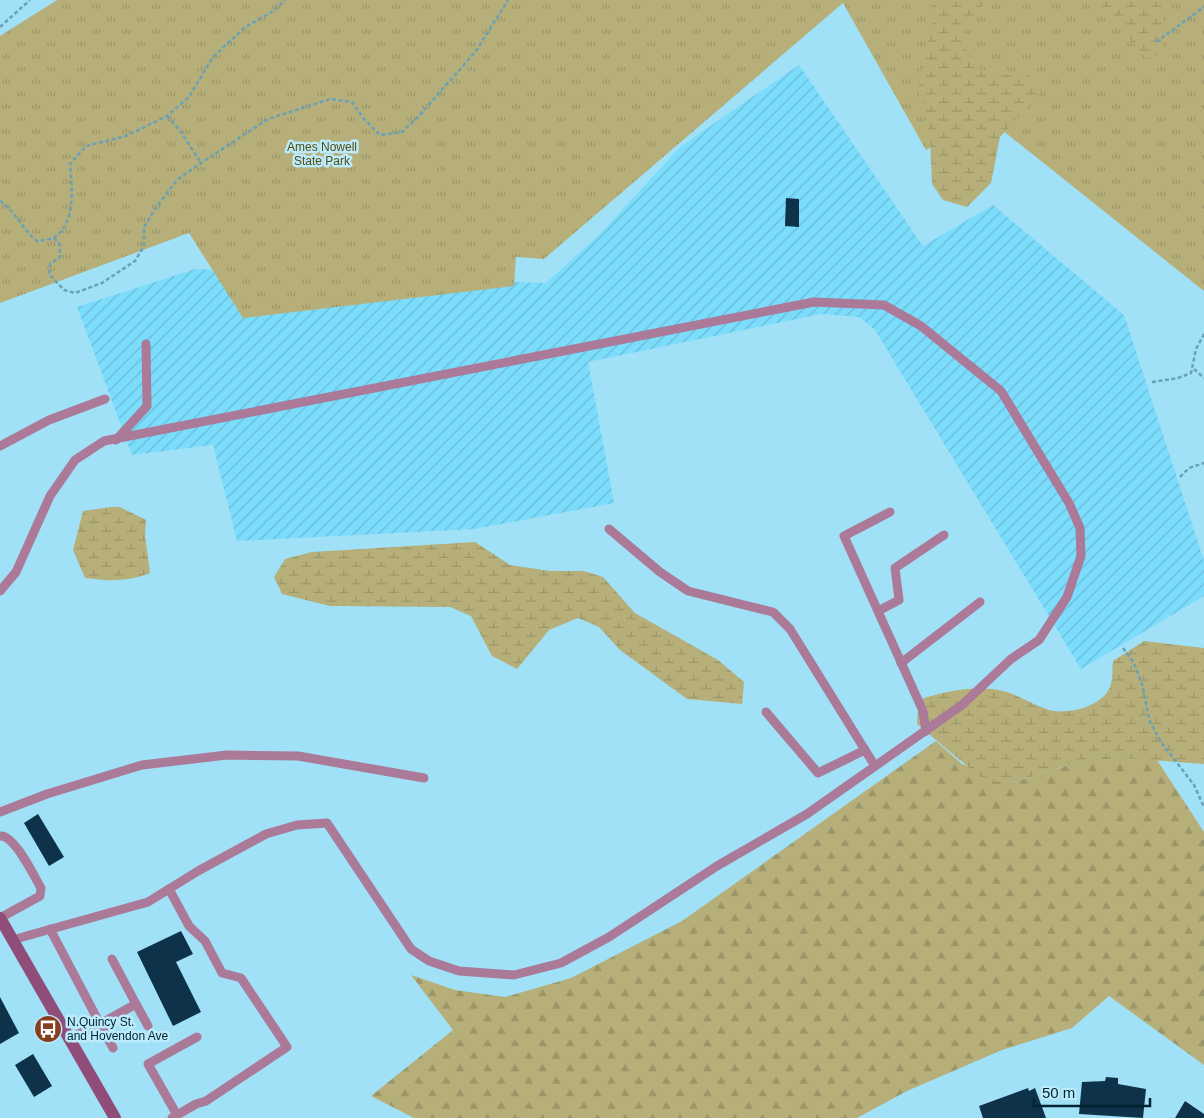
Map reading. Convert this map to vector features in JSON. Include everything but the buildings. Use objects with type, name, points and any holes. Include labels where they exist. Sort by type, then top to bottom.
[{"type":"main road","points":[[0,918],[114,1118]]},
{"type":"lane","points":[[0,591],[16,572],[50,496],[76,460],[104,441],[814,302],[884,305],[922,326],[1001,391],[1069,503],[1080,528],[1081,556],[1067,597],[1038,640],[1011,659],[962,706],[807,814],[717,866],[609,937],[561,963],[514,975],[459,971],[429,961],[412,950],[327,822],[297,825],[266,834],[198,870],[148,902],[12,940]]},
{"type":"lane","points":[[116,440],[147,406],[146,344]]},
{"type":"lane","points":[[0,446],[49,420],[104,399]]},
{"type":"lane","points":[[890,512],[844,536],[923,711],[926,731]]},
{"type":"lane","points":[[610,529],[660,572],[688,591],[772,612],[790,629],[875,766]]},
{"type":"lane","points":[[878,612],[899,600],[895,568],[944,535]]},
{"type":"lane","points":[[901,663],[980,602]]},
{"type":"lane","points":[[766,712],[818,773],[865,750]]},
{"type":"lane","points":[[0,812],[47,794],[142,765],[227,755],[298,756],[424,778]]},
{"type":"lane","points":[[0,836],[12,840],[41,888],[40,896],[0,918]]},
{"type":"lane","points":[[169,890],[189,926],[205,941],[222,973],[241,978],[287,1047],[206,1101],[196,1104],[175,1116],[148,1064],[197,1037]]},
{"type":"lane","points":[[50,929],[113,1048]]},
{"type":"lane","points":[[112,959],[148,1026]]},
{"type":"lane","points":[[69,1038],[100,1024],[136,1004]]},
{"type":"path","points":[[0,27],[30,0]]},
{"type":"path","points":[[0,201],[12,209],[27,233],[37,241],[54,238],[61,232],[69,215],[72,186],[70,164],[86,146],[126,136],[167,116],[189,97],[213,57],[244,28],[275,10],[285,0]]},
{"type":"path","points":[[54,238],[60,245],[60,257],[50,264],[48,274],[64,290],[75,293],[102,283],[135,261],[144,246],[144,227],[177,180],[268,119],[330,99],[352,102],[364,119],[380,135],[402,132],[418,117],[476,51],[508,0]]},
{"type":"path","points":[[1156,42],[1204,7]]},
{"type":"path","points":[[167,116],[181,132],[201,163]]},
{"type":"path","points":[[1152,382],[1178,378],[1191,373],[1194,369],[1196,349],[1204,334]]},
{"type":"path","points":[[1194,369],[1204,378]]},
{"type":"path","points":[[1180,477],[1189,468],[1204,463]]},
{"type":"path","points":[[1123,648],[1134,663],[1142,684],[1150,722],[1161,742],[1194,785],[1204,807]]},
{"type":"shaded area","points":[[799,65],[923,246],[993,205],[1124,315],[1204,561],[1204,596],[1081,669],[875,330],[859,317],[821,314],[588,362],[614,503],[474,529],[237,541],[213,445],[132,455],[77,307],[195,269],[546,283],[599,235],[680,147]]},
{"type":"green space","name":"Ames Nowell State Park","points":[[57,0],[1204,0],[1204,291],[987,118],[926,150],[843,3],[544,259],[516,257],[514,286],[243,318],[189,233],[0,303],[0,36]]},
{"type":"green space","points":[[932,0],[988,0],[975,14],[966,32],[966,47],[974,67],[995,74],[1029,74],[1039,95],[1000,137],[991,183],[967,207],[943,200],[932,184],[930,136],[920,94],[919,78],[934,13]]},
{"type":"green space","points":[[1097,0],[1163,0],[1164,46],[1159,55],[1146,58]]},
{"type":"green space","points":[[120,507],[146,520],[145,535],[150,573],[118,580],[85,578],[73,550],[83,511]]},
{"type":"green space","points":[[475,542],[510,565],[550,571],[584,571],[603,577],[635,613],[718,660],[744,682],[742,704],[687,699],[620,650],[599,627],[578,618],[549,630],[517,669],[492,656],[471,616],[450,607],[330,606],[282,594],[274,577],[285,559],[312,552]]},
{"type":"green space","points":[[1144,641],[1204,648],[1204,764],[1097,756],[1011,783],[985,781],[917,724],[919,700],[960,690],[993,689],[1003,691],[1049,710],[1065,711],[1083,708],[1100,700],[1106,694],[1111,684],[1113,661]]},
{"type":"green space","points":[[936,741],[962,764],[1011,783],[1097,756],[1157,760],[1204,832],[1204,1065],[1109,996],[1072,1028],[1002,1050],[907,1091],[857,1118],[414,1118],[371,1096],[453,1030],[411,975],[455,990],[505,997],[571,978],[682,921]]},
{"type":"place","name":"N.Quincy St. and Hovendon Ave","points":[[48,1029]]}]
